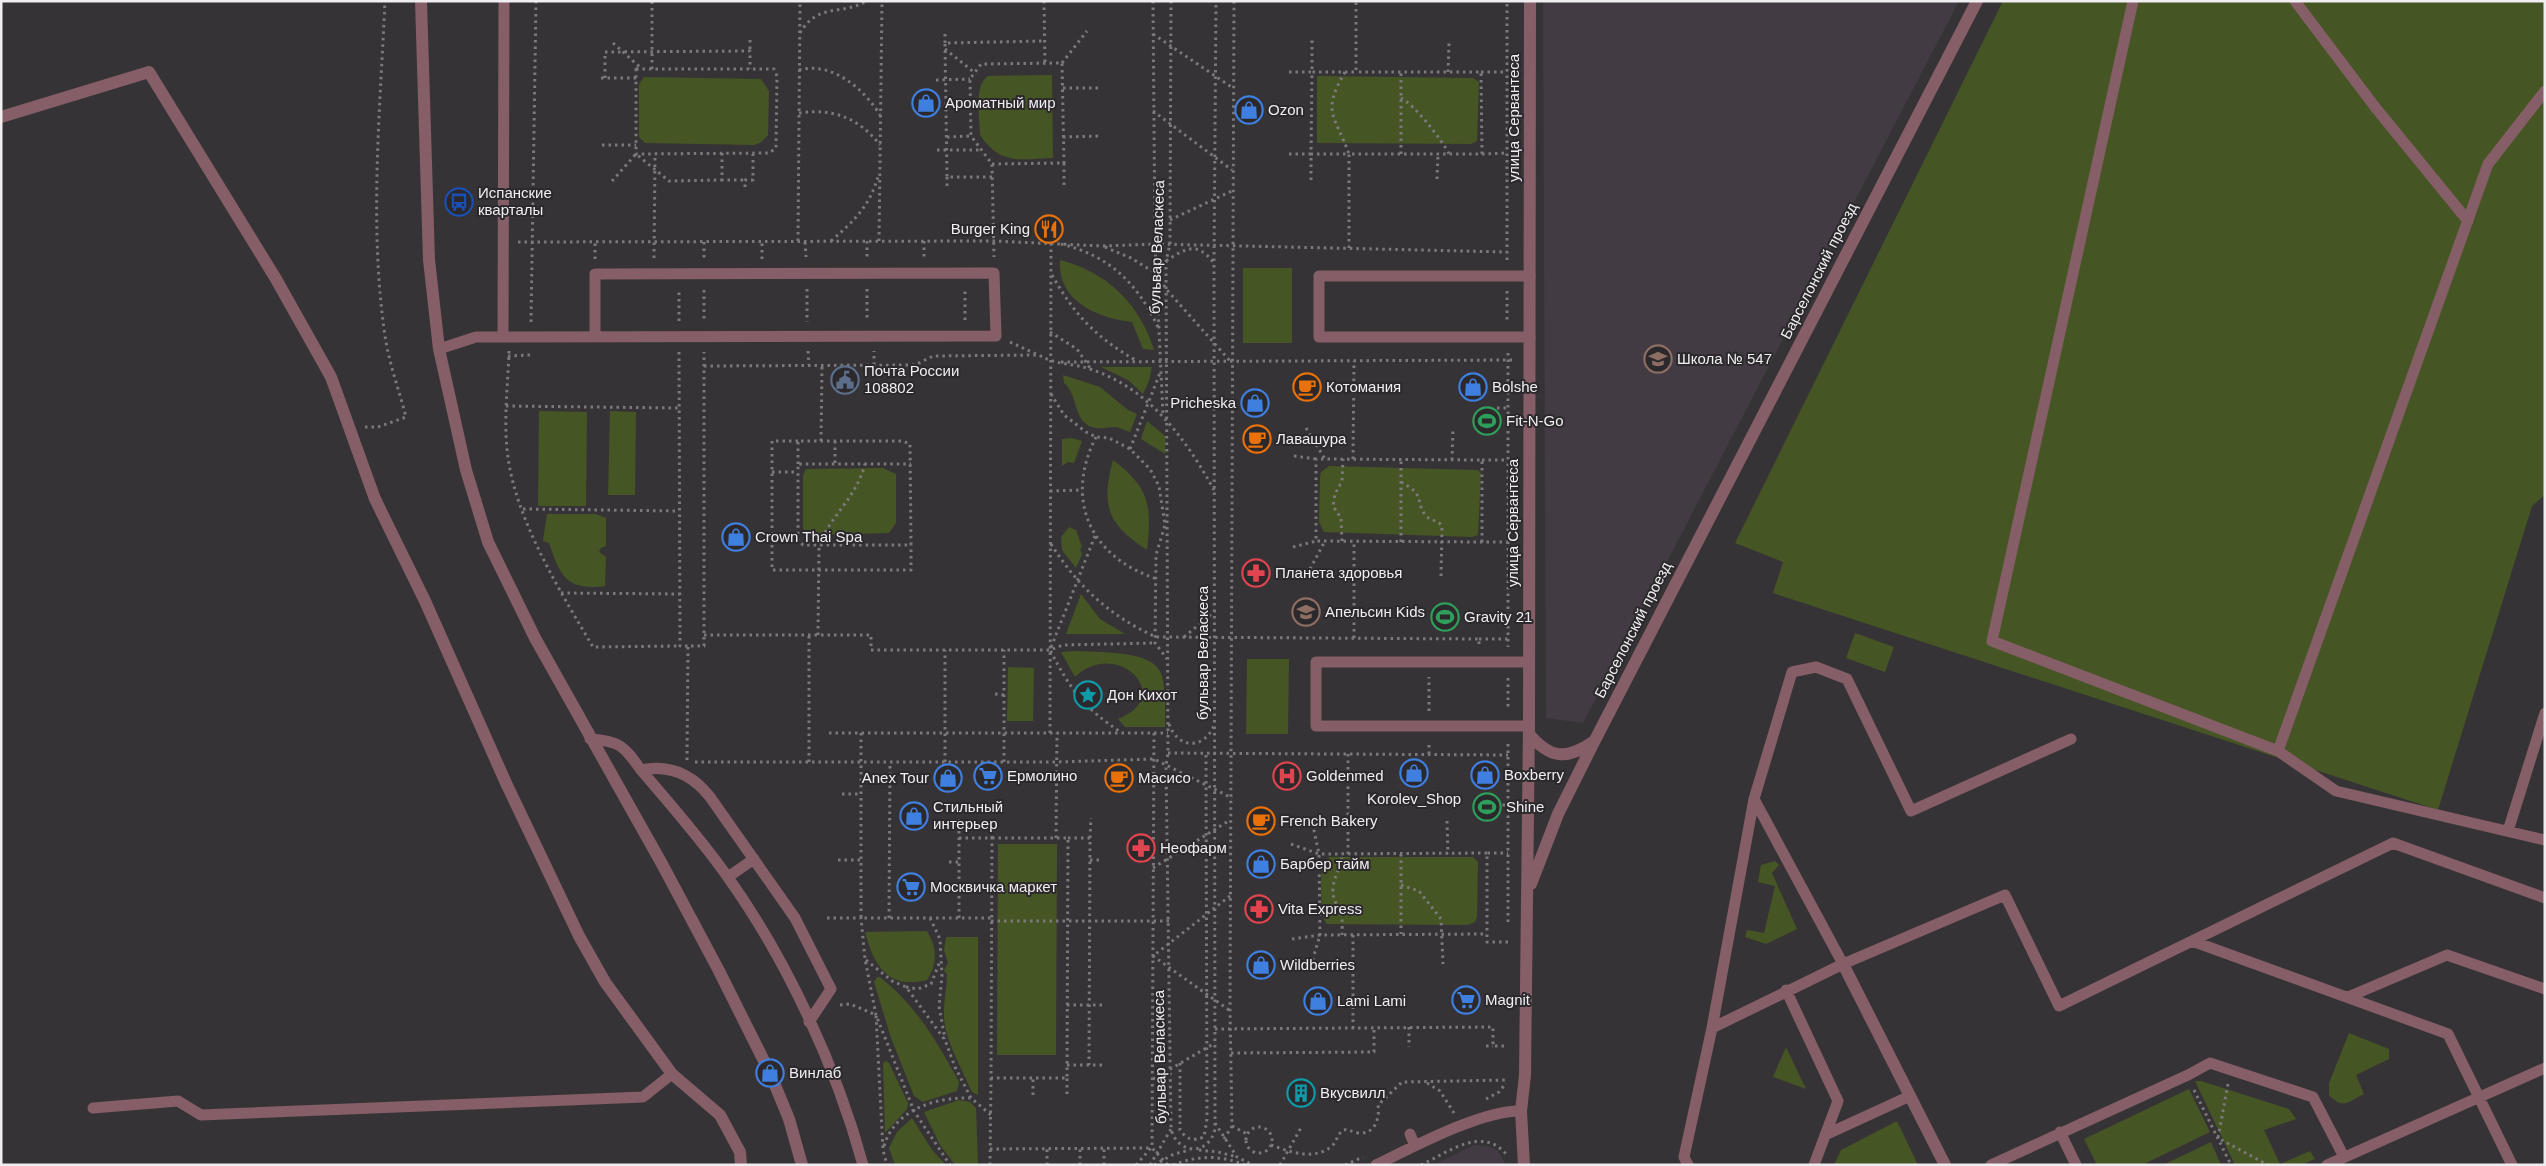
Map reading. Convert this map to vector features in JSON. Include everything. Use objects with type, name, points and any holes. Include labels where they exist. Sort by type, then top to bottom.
[{"type":"street","points":[[421,1],[428,260],[439,349],[466,470],[488,542],[535,638],[590,739],[662,864],[718,969],[770,1073],[789,1119],[802,1165]]},
{"type":"street","name":"улица Сервантеса","points":[[1524,1165],[1521,1111],[1525,1075],[1529,730],[1530,1]]},
{"type":"street","name":"Барселонский проезд","points":[[1527,893],[1558,814],[1594,742],[1977,1]]},
{"type":"street","points":[[1,116],[149,72],[276,278],[331,377],[375,499],[425,601],[506,783],[579,936],[605,982],[672,1074],[720,1115],[740,1152],[741,1165]]},
{"type":"street","points":[[1529,730],[1539,746],[1552,753],[1566,754],[1579,752],[1594,742]]},
{"type":"street","points":[[1843,964],[1945,1165]]},
{"type":"lane","points":[[503,337],[504,1]]},
{"type":"lane","points":[[2133,1],[1992,641],[2278,750],[2336,791],[2545,840]]},
{"type":"lane","points":[[2295,1],[2375,107],[2468,221]]},
{"type":"lane","points":[[2278,750],[2488,164],[2545,91]]},
{"type":"lane","points":[[439,349],[476,337],[996,336],[994,273],[595,274],[596,336]]},
{"type":"lane","points":[[1530,276],[1319,276],[1319,337],[1530,337]]},
{"type":"lane","points":[[1529,662],[1316,662],[1316,726],[1508,726],[1529,730]]},
{"type":"lane","points":[[1688,1165],[1684,1157],[1712,1028],[1754,799],[1792,672],[1816,667],[1847,679],[1912,811],[2071,739]]},
{"type":"lane","points":[[2508,831],[2545,713]]},
{"type":"lane","points":[[590,739],[603,740],[626,749],[641,770],[686,822],[728,878],[773,948],[809,1022],[846,1107],[863,1165]]},
{"type":"lane","points":[[641,770],[667,768],[685,774],[700,784],[795,918],[831,988],[809,1022]]},
{"type":"lane","points":[[1754,799],[1843,964]]},
{"type":"lane","points":[[1712,1028],[1786,990],[1843,964],[2005,895],[2059,1006],[2393,843],[2545,898]]},
{"type":"lane","points":[[728,878],[754,859]]},
{"type":"lane","points":[[2192,941],[2448,1034],[2481,1098],[2512,1165]]},
{"type":"lane","points":[[2348,997],[2447,955],[2545,989]]},
{"type":"lane","points":[[1786,990],[1838,1101],[1814,1165]]},
{"type":"lane","points":[[1991,1165],[2060,1132],[2188,1076],[2210,1063],[2231,1068],[2313,1096],[2344,1157]]},
{"type":"lane","points":[[2327,1165],[2545,1068]]},
{"type":"lane","points":[[93,1108],[178,1101],[201,1115],[643,1097],[672,1074]]},
{"type":"lane","points":[[1825,1135],[1910,1096]]},
{"type":"lane","points":[[1376,1165],[1415,1146],[1495,1113],[1521,1111]]},
{"type":"lane","points":[[2060,1132],[2076,1165]]},
{"type":"lane","points":[[1410,1134],[1415,1146]]},
{"type":"path","points":[[350,428],[378,427],[406,417],[385,337],[378,243],[378,152],[385,1]]},
{"type":"path","points":[[531,355],[536,1]]},
{"type":"path","points":[[652,1],[652,69]]},
{"type":"path","points":[[798,242],[800,1]]},
{"type":"path","points":[[799,33],[804,25],[821,12],[857,7],[866,1]]},
{"type":"path","points":[[880,241],[882,1]]},
{"type":"path","points":[[1044,1],[1045,63]]},
{"type":"path","name":"бульвар Веласкеса","points":[[1153,1],[1155,244],[1163,415]]},
{"type":"path","name":"бульвар Веласкеса","points":[[1171,1],[1170,244],[1166,261],[1168,638],[1168,753],[1166,765],[1169,858],[1171,1129],[1177,1142],[1183,1147],[1197,1150],[1210,1143],[1214,1136],[1215,1122],[1214,263],[1216,245],[1216,1]]},
{"type":"path","name":"бульвар Веласкеса","points":[[1232,1126],[1230,820],[1232,798],[1234,1]]},
{"type":"path","points":[[1356,1],[1356,72]]},
{"type":"path","points":[[1168,753],[1508,755],[1507,1]]},
{"type":"path","points":[[1064,185],[1062,63],[1087,31]]},
{"type":"path","points":[[1153,33],[1233,88]]},
{"type":"path","points":[[945,34],[947,188]]},
{"type":"path","points":[[750,40],[750,69]]},
{"type":"path","points":[[1311,183],[1312,40]]},
{"type":"path","points":[[945,42],[1044,41]]},
{"type":"path","points":[[613,43],[642,69]]},
{"type":"path","points":[[1448,72],[1449,43]]},
{"type":"path","points":[[945,49],[975,73]]},
{"type":"path","points":[[636,78],[603,78],[605,52],[750,51]]},
{"type":"path","points":[[994,241],[992,164],[971,136],[970,79],[981,64],[1062,63]]},
{"type":"path","points":[[799,70],[808,68],[823,70],[849,80],[864,92],[881,115]]},
{"type":"path","points":[[612,181],[636,154],[636,69],[774,69],[777,76],[776,148],[769,153],[636,154]]},
{"type":"path","points":[[1289,72],[1507,72]]},
{"type":"path","points":[[1345,72],[1334,90],[1331,112],[1332,120],[1349,154],[1349,248]]},
{"type":"path","points":[[1400,154],[1401,72]]},
{"type":"path","points":[[1481,72],[1482,154]]},
{"type":"path","points":[[936,80],[970,79]]},
{"type":"path","points":[[1063,88],[1100,88]]},
{"type":"path","points":[[1401,98],[1412,105],[1430,130],[1443,142],[1449,154]]},
{"type":"path","points":[[799,113],[822,111],[843,115],[857,122],[880,146]]},
{"type":"path","points":[[1153,111],[1233,170]]},
{"type":"path","points":[[946,137],[971,136]]},
{"type":"path","points":[[1063,137],[1101,136]]},
{"type":"path","points":[[602,145],[636,145]]},
{"type":"path","points":[[937,150],[981,150]]},
{"type":"path","points":[[722,153],[722,180]]},
{"type":"path","points":[[636,154],[669,181],[753,180],[753,153]]},
{"type":"path","points":[[654,154],[654,242]]},
{"type":"path","points":[[1289,154],[1507,154]]},
{"type":"path","points":[[1438,154],[1438,179]]},
{"type":"path","points":[[992,164],[1064,163]]},
{"type":"path","points":[[831,241],[863,211],[872,196],[880,169]]},
{"type":"path","points":[[947,177],[992,177]]},
{"type":"path","points":[[745,180],[745,188]]},
{"type":"path","points":[[1170,220],[1234,190]]},
{"type":"path","points":[[532,242],[994,241],[1050,242],[1102,246],[1170,244],[1507,252]]},
{"type":"path","points":[[508,356],[506,406],[508,458],[515,492],[533,536],[561,593],[593,647],[704,646],[704,242]]},
{"type":"path","points":[[1050,242],[1050,733]]},
{"type":"path","points":[[1050,242],[1079,249],[1105,262],[1120,274],[1146,302],[1159,329]]},
{"type":"path","points":[[1102,246],[1131,258],[1157,274],[1166,289],[1232,362]]},
{"type":"path","points":[[1166,261],[1180,252],[1192,248],[1205,252],[1214,263]]},
{"type":"path","points":[[806,273],[808,336]]},
{"type":"path","points":[[964,355],[965,273]]},
{"type":"path","points":[[679,274],[680,646]]},
{"type":"path","points":[[1051,274],[1066,301],[1086,325],[1110,346],[1138,361]]},
{"type":"path","points":[[1050,332],[1077,349],[1090,369]]},
{"type":"path","points":[[996,336],[1039,355],[1050,362],[1090,369],[1121,384],[1149,403],[1163,415],[1194,454],[1214,491]]},
{"type":"path","points":[[704,366],[915,365],[933,356],[1039,355]]},
{"type":"path","points":[[1050,362],[1530,360]]},
{"type":"path","points":[[1353,459],[1354,361]]},
{"type":"path","points":[[822,366],[822,441]]},
{"type":"path","points":[[1130,449],[1161,371]]},
{"type":"path","points":[[1051,394],[1064,415],[1086,432],[1096,437],[1109,438],[1130,449],[1150,469],[1159,486],[1165,525],[1156,555],[1155,643],[1167,660]]},
{"type":"path","points":[[506,406],[679,408]]},
{"type":"path","points":[[1497,408],[1507,408]]},
{"type":"path","points":[[1306,428],[1325,459]]},
{"type":"path","points":[[1452,460],[1453,430]]},
{"type":"path","points":[[1096,437],[1087,454],[1082,490],[1086,514],[1095,536],[1107,551],[1121,563],[1137,573],[1156,579]]},
{"type":"path","points":[[772,441],[835,441],[907,442],[911,448],[911,570],[772,570],[772,441]]},
{"type":"path","points":[[798,441],[798,535],[800,544],[911,545]]},
{"type":"path","points":[[835,441],[835,464]]},
{"type":"path","points":[[1294,456],[1316,459],[1508,460]]},
{"type":"path","points":[[1316,459],[1316,541]]},
{"type":"path","points":[[1342,541],[1341,518],[1333,506],[1335,494],[1342,481],[1343,459]]},
{"type":"path","points":[[1401,460],[1401,542]]},
{"type":"path","points":[[1482,460],[1482,542]]},
{"type":"path","points":[[798,464],[911,464]]},
{"type":"path","points":[[818,635],[819,545],[823,533],[839,514],[860,482],[865,464]]},
{"type":"path","points":[[772,472],[798,472]]},
{"type":"path","points":[[1401,482],[1413,488],[1420,497],[1423,510],[1428,518],[1438,521],[1442,526],[1441,577]]},
{"type":"path","points":[[1050,491],[1082,490]]},
{"type":"path","points":[[523,509],[679,511]]},
{"type":"path","points":[[772,535],[798,535]]},
{"type":"path","points":[[1095,536],[1050,650],[1068,685],[1095,715],[1123,733]]},
{"type":"path","points":[[1293,547],[1316,541],[1508,542]]},
{"type":"path","points":[[1310,569],[1324,541]]},
{"type":"path","points":[[1354,541],[1354,638]]},
{"type":"path","points":[[1051,544],[1077,582],[1113,614],[1156,637],[1508,638]]},
{"type":"path","points":[[561,593],[680,594]]},
{"type":"path","points":[[1183,638],[1215,611]]},
{"type":"path","points":[[704,635],[871,635],[870,650],[1050,650],[1063,645],[1155,643]]},
{"type":"path","points":[[809,635],[809,762]]},
{"type":"path","points":[[1428,754],[1429,638]]},
{"type":"path","points":[[1478,662],[1479,639]]},
{"type":"path","points":[[688,646],[687,762],[1056,762],[1154,759],[1232,798]]},
{"type":"path","points":[[945,650],[945,762]]},
{"type":"path","points":[[1004,650],[1004,762]]},
{"type":"path","points":[[994,694],[1004,694]]},
{"type":"path","points":[[1168,721],[1172,734],[1184,743],[1198,743],[1209,736],[1215,723]]},
{"type":"path","points":[[828,733],[1168,734]]},
{"type":"path","points":[[862,733],[861,918],[865,959],[876,1015],[883,1150],[888,1165]]},
{"type":"path","points":[[1056,733],[1056,838]]},
{"type":"path","points":[[1136,1165],[1152,1148],[1154,733]]},
{"type":"path","points":[[1180,1064],[1180,1130],[1186,1138],[1195,1140],[1204,1137],[1208,1119],[1206,1048],[1206,753]]},
{"type":"path","points":[[1348,754],[1348,854]]},
{"type":"path","points":[[889,918],[890,762]]},
{"type":"path","points":[[842,794],[861,794]]},
{"type":"path","points":[[1496,805],[1508,805]]},
{"type":"path","points":[[990,1165],[992,818]]},
{"type":"path","points":[[1089,1065],[1090,818]]},
{"type":"path","points":[[959,819],[959,918]]},
{"type":"path","points":[[1153,868],[1230,820]]},
{"type":"path","points":[[1312,821],[1320,854],[1320,935],[1312,962]]},
{"type":"path","points":[[1447,821],[1448,854]]},
{"type":"path","points":[[959,838],[1090,838]]},
{"type":"path","points":[[1067,1094],[1068,838]]},
{"type":"path","points":[[1292,844],[1320,854],[1508,853]]},
{"type":"path","points":[[1487,853],[1487,942],[1508,942]]},
{"type":"path","points":[[1342,854],[1342,865],[1332,890],[1333,899],[1342,916],[1342,935]]},
{"type":"path","points":[[1401,854],[1401,934]]},
{"type":"path","points":[[838,860],[861,860]]},
{"type":"path","points":[[1090,860],[1103,860]]},
{"type":"path","points":[[949,862],[959,862]]},
{"type":"path","points":[[1401,884],[1419,891],[1441,919],[1443,964]]},
{"type":"path","points":[[1153,956],[1230,896]]},
{"type":"path","points":[[827,918],[1169,921]]},
{"type":"path","points":[[930,918],[940,939],[942,976],[939,1006],[945,1040],[955,1067],[970,1098],[991,1115]]},
{"type":"path","points":[[1292,939],[1320,935],[1487,934]]},
{"type":"path","points":[[1353,935],[1353,1028]]},
{"type":"path","points":[[1153,956],[1230,1010]]},
{"type":"path","points":[[865,959],[892,981],[906,987],[918,989],[931,984],[940,960]]},
{"type":"path","points":[[906,987],[945,1040]]},
{"type":"path","points":[[835,1008],[840,1005],[850,1004],[876,1015],[914,1111],[950,1165]]},
{"type":"path","points":[[1067,1005],[1102,1005]]},
{"type":"path","points":[[1409,1027],[1409,1047]]},
{"type":"path","points":[[1215,1028],[1493,1027],[1493,1046]]},
{"type":"path","points":[[1231,1053],[1374,1052],[1374,1028]]},
{"type":"path","points":[[1152,1080],[1215,1043]]},
{"type":"path","points":[[1486,1046],[1508,1046]]},
{"type":"path","points":[[1067,1065],[1102,1065]]},
{"type":"path","points":[[2218,1138],[2231,1068]]},
{"type":"path","points":[[2188,1076],[2231,1165]]},
{"type":"path","points":[[991,1078],[1067,1078]]},
{"type":"path","points":[[1033,1078],[1033,1094]]},
{"type":"path","points":[[1271,1145],[1288,1151],[1309,1155],[1317,1154],[1334,1144],[1337,1135],[1343,1130],[1366,1132],[1374,1127],[1380,1116],[1378,1105],[1402,1082],[1507,1080]]},
{"type":"path","points":[[1425,1082],[1440,1091],[1454,1114]]},
{"type":"path","points":[[883,1150],[892,1129],[905,1116],[935,1100],[949,1097],[970,1098]]},
{"type":"path","points":[[1215,1122],[1238,1158]]},
{"type":"path","points":[[1224,1138],[1232,1126],[1247,1134]]},
{"type":"path","points":[[1280,1165],[1302,1126]]},
{"type":"path","points":[[1262,1127],[1271,1134],[1271,1145],[1262,1153],[1256,1153],[1247,1145],[1247,1134],[1251,1129],[1262,1127]]},
{"type":"path","points":[[1150,1165],[1171,1129]]},
{"type":"path","points":[[2218,1138],[2268,1165]]},
{"type":"path","points":[[1421,1165],[1475,1140],[1487,1141],[1500,1147],[1507,1156]]},
{"type":"path","points":[[1080,1148],[1080,1165]]},
{"type":"path","points":[[1104,1148],[1104,1165]]},
{"type":"path","points":[[990,1149],[1152,1148],[1168,1165]]},
{"type":"path","points":[[1048,1149],[1048,1165]]},
{"type":"path","points":[[1154,1165],[1162,1159],[1197,1150],[1218,1152],[1253,1165]]},
{"type":"path","points":[[1174,1165],[1206,1157],[1225,1158],[1245,1165]]},
{"type":"shaded area","name":"Школа № 547","points":[[1543,1],[1959,1],[1583,723],[1546,718]]},
{"type":"shaded area","points":[[1474,1145],[1487,1146],[1497,1150],[1506,1165],[1433,1165]]},
{"type":"green space","points":[[2003,1],[2545,1],[2545,495],[2532,506],[2438,810],[1773,593],[1783,562],[1735,543]]},
{"type":"green space","points":[[1052,75],[1053,158],[1021,159],[1004,156],[996,152],[980,135],[979,95],[983,81],[988,76]]},
{"type":"green space","points":[[1317,76],[1473,78],[1479,82],[1477,141],[1471,144],[1317,143]]},
{"type":"green space","points":[[644,77],[761,79],[769,91],[768,135],[760,143],[754,145],[645,143],[639,137],[639,84]]},
{"type":"green space","points":[[1060,260],[1077,265],[1093,273],[1119,292],[1140,318],[1154,350],[1143,349],[1132,322],[1119,320],[1093,311],[1072,297],[1065,286],[1061,274]]},
{"type":"green space","points":[[1243,268],[1292,268],[1292,343],[1243,343]]},
{"type":"green space","points":[[1101,367],[1152,367],[1149,381],[1143,394],[1128,380]]},
{"type":"green space","points":[[1063,375],[1100,387],[1128,410],[1137,414],[1130,432],[1117,427],[1098,428],[1086,424],[1078,413],[1072,394],[1064,383]]},
{"type":"green space","points":[[539,411],[587,412],[586,506],[538,506]]},
{"type":"green space","points":[[610,411],[636,412],[635,495],[608,495]]},
{"type":"green space","points":[[1147,421],[1165,436],[1165,454],[1141,439]]},
{"type":"green space","points":[[1072,438],[1082,441],[1074,463],[1068,462],[1062,466],[1062,439]]},
{"type":"green space","points":[[1113,460],[1135,480],[1146,499],[1149,521],[1147,550],[1123,531],[1110,512],[1108,490]]},
{"type":"green space","points":[[1329,466],[1478,470],[1481,473],[1478,535],[1472,537],[1324,532],[1319,522],[1320,477],[1321,472]]},
{"type":"green space","points":[[883,468],[896,474],[896,523],[889,533],[813,535],[805,532],[803,528],[803,475],[806,469]]},
{"type":"green space","points":[[547,514],[596,514],[606,518],[606,546],[601,548],[599,552],[606,557],[605,586],[582,586],[567,579],[557,564],[549,543],[543,541]]},
{"type":"green space","points":[[1069,527],[1076,530],[1082,547],[1080,549],[1082,554],[1076,568],[1062,550],[1061,537]]},
{"type":"green space","points":[[1081,594],[1100,619],[1125,634],[1066,634]]},
{"type":"green space","points":[[1855,633],[1894,647],[1885,672],[1846,658]]},
{"type":"green space","points":[[1078,651],[1126,654],[1149,661],[1157,667],[1162,676],[1164,689],[1165,727],[1125,727],[1118,719],[1135,709],[1142,697],[1141,685],[1134,674],[1122,667],[1107,663],[1091,666],[1075,677],[1061,652]]},
{"type":"green space","points":[[1247,659],[1289,659],[1288,734],[1246,734]]},
{"type":"green space","points":[[1008,667],[1034,668],[1033,721],[1007,721]]},
{"type":"green space","points":[[998,844],[1057,844],[1056,1055],[997,1055]]},
{"type":"green space","points":[[1331,857],[1473,857],[1478,862],[1477,917],[1475,922],[1467,925],[1327,924],[1323,914],[1321,877],[1323,863]]},
{"type":"green space","points":[[1775,861],[1779,865],[1772,873],[1797,929],[1766,944],[1745,937],[1747,930],[1764,933],[1775,886],[1758,882],[1761,865]]},
{"type":"green space","points":[[927,931],[934,949],[933,968],[927,980],[913,982],[892,978],[884,972],[873,955],[865,932]]},
{"type":"green space","points":[[946,937],[978,937],[978,1095],[972,1092],[952,1049],[944,1021],[947,975],[944,970],[948,963],[944,950]]},
{"type":"green space","points":[[877,977],[880,977],[905,1001],[925,1025],[959,1082],[957,1091],[923,1102],[914,1096],[891,1038],[874,982]]},
{"type":"green space","points":[[2349,1033],[2389,1049],[2389,1059],[2356,1075],[2364,1094],[2350,1102],[2342,1103],[2334,1100],[2329,1095],[2329,1083]]},
{"type":"green space","points":[[1786,1047],[1806,1089],[1773,1077]]},
{"type":"green space","points":[[886,1061],[889,1063],[908,1103],[907,1109],[885,1133],[883,1063]]},
{"type":"green space","points":[[2195,1081],[2201,1081],[2289,1109],[2296,1119],[2264,1130],[2280,1164],[2310,1151],[2315,1159],[2301,1165],[2235,1165]]},
{"type":"green space","points":[[2189,1089],[2210,1132],[2142,1165],[2097,1165],[2084,1139]]},
{"type":"green space","points":[[959,1100],[970,1102],[976,1108],[978,1165],[955,1165],[940,1145],[924,1112]]},
{"type":"green space","points":[[912,1118],[932,1150],[946,1165],[895,1165],[889,1148],[897,1132]]},
{"type":"green space","points":[[1897,1121],[1918,1165],[1834,1165],[1841,1150]]},
{"type":"green space","points":[[2211,1142],[2221,1165],[2163,1165]]},
{"type":"place","name":"Ароматный мир","points":[[926,103]]},
{"type":"place","name":"Ozon","points":[[1249,110]]},
{"type":"place","name":"Испанские кварталы","points":[[459,202]]},
{"type":"place","name":"Burger King","points":[[1049,229]]},
{"type":"place","name":"Школа № 547","points":[[1658,359]]},
{"type":"place","name":"Почта России 108802","points":[[845,380]]},
{"type":"place","name":"Котомания","points":[[1307,387]]},
{"type":"place","name":"Bolshe","points":[[1473,387]]},
{"type":"place","name":"Pricheska","points":[[1255,403]]},
{"type":"place","name":"Fit-N-Go","points":[[1487,421]]},
{"type":"place","name":"Лавашура","points":[[1257,439]]},
{"type":"place","name":"Crown Thai Spa","points":[[736,537]]},
{"type":"place","name":"Планета здоровья","points":[[1256,573]]},
{"type":"place","name":"Апельсин Kids","points":[[1306,612]]},
{"type":"place","name":"Gravity 21","points":[[1445,617]]},
{"type":"place","name":"Дон Кихот","points":[[1088,695]]},
{"type":"place","name":"Korolev_Shop","points":[[1414,773]]},
{"type":"place","name":"Boxberry","points":[[1485,775]]},
{"type":"place","name":"Ермолино","points":[[988,776]]},
{"type":"place","name":"Goldenmed","points":[[1287,776]]},
{"type":"place","name":"Anex Tour","points":[[948,778]]},
{"type":"place","name":"Масисо","points":[[1119,778]]},
{"type":"place","name":"Shine","points":[[1487,807]]},
{"type":"place","name":"Стильный интерьер","points":[[914,816]]},
{"type":"place","name":"French Bakery","points":[[1261,821]]},
{"type":"place","name":"Неофарм","points":[[1141,848]]},
{"type":"place","name":"Барбер тайм","points":[[1261,864]]},
{"type":"place","name":"Москвичка маркет","points":[[911,887]]},
{"type":"place","name":"Vita Express","points":[[1259,909]]},
{"type":"place","name":"Wildberries","points":[[1261,965]]},
{"type":"place","name":"Magnit","points":[[1466,1000]]},
{"type":"place","name":"Lami Lami","points":[[1318,1001]]},
{"type":"place","name":"Винлаб","points":[[770,1073]]},
{"type":"place","name":"Вкусвилл","points":[[1301,1093]]}]
